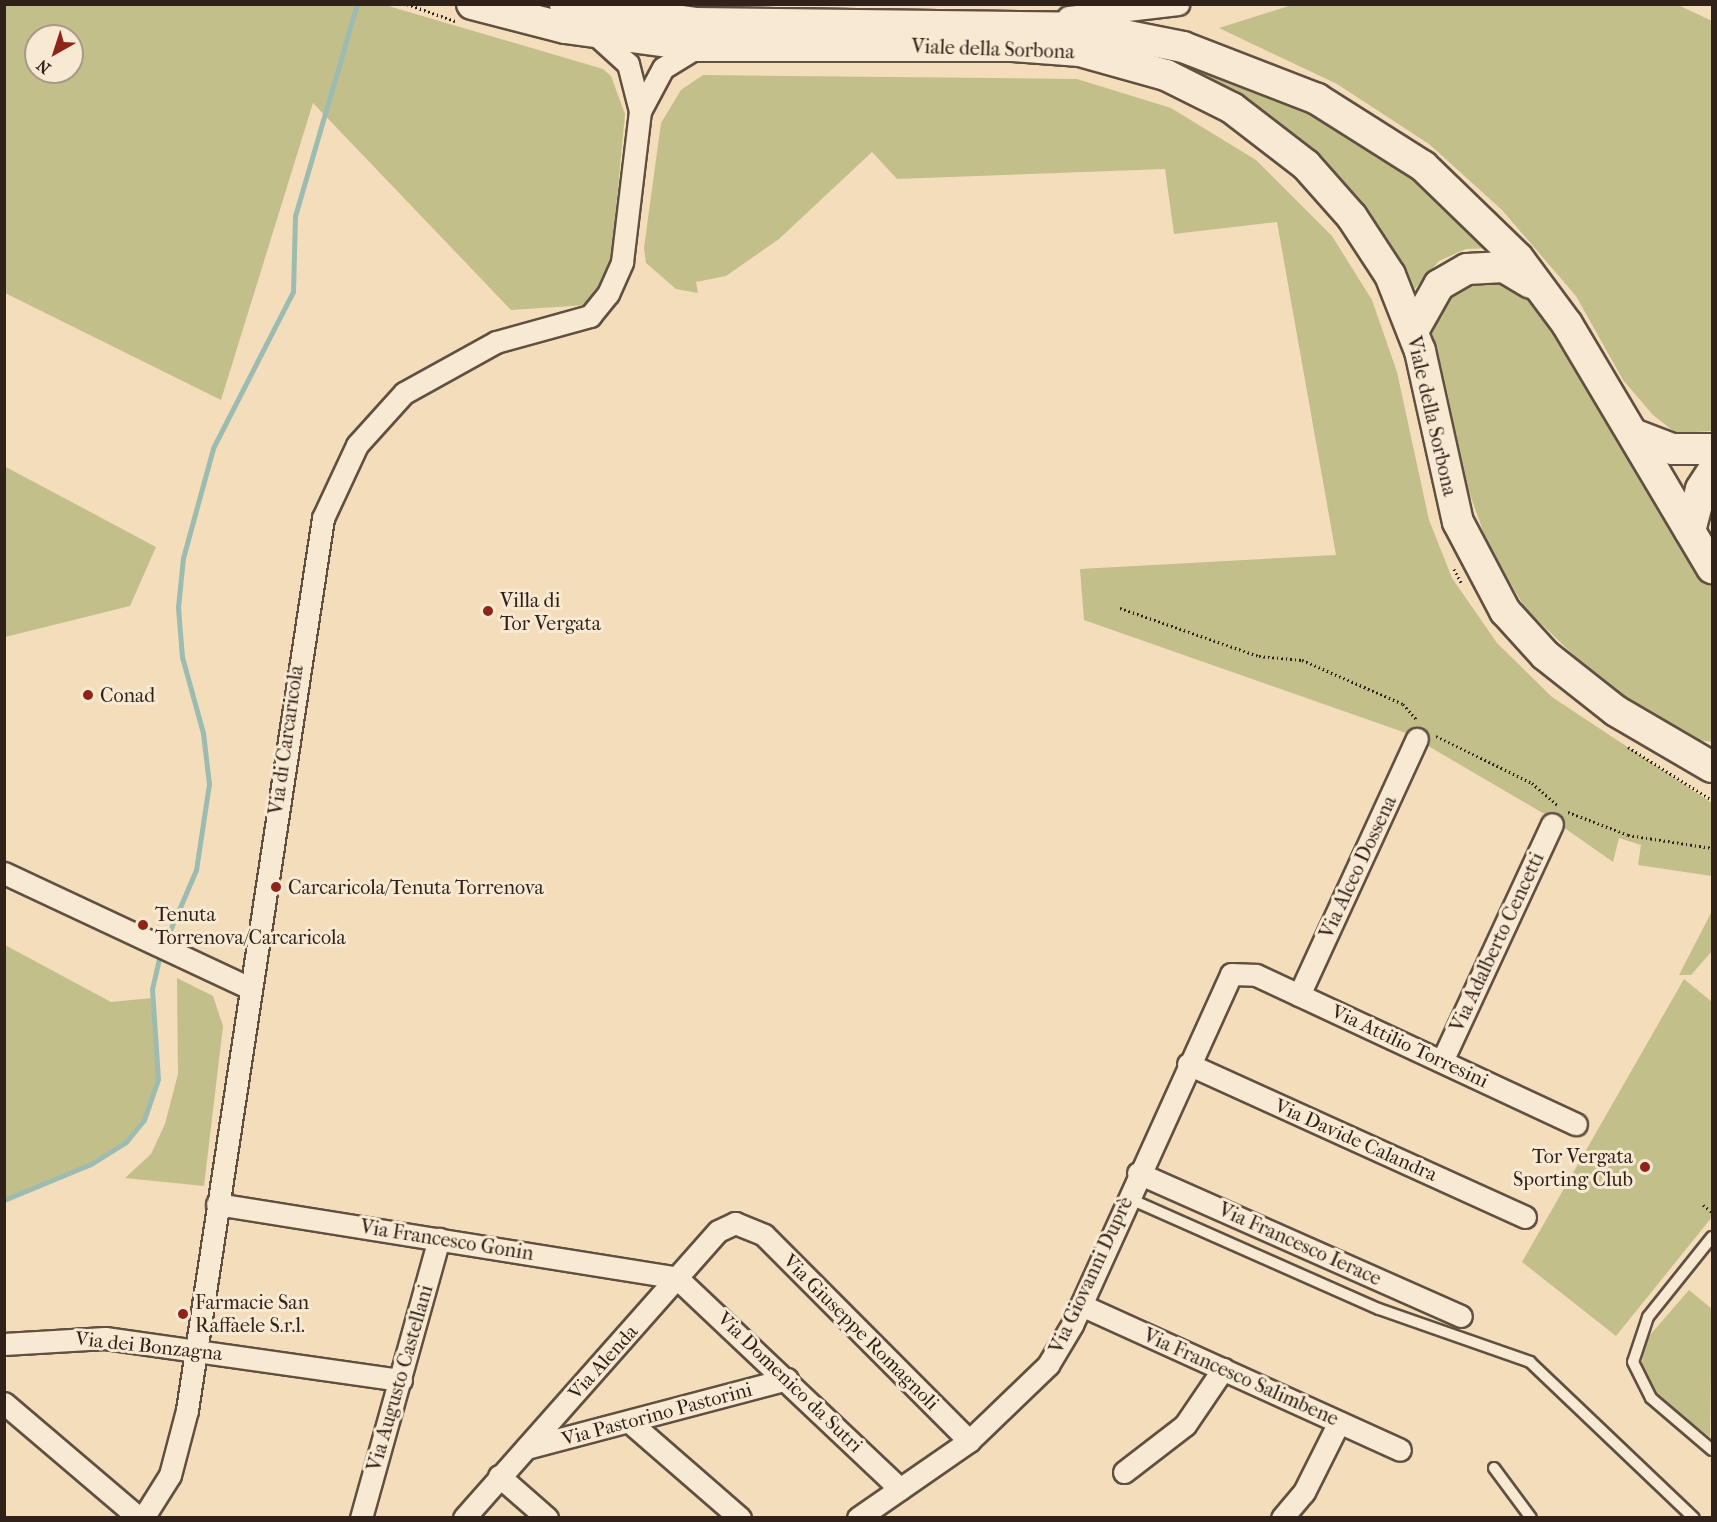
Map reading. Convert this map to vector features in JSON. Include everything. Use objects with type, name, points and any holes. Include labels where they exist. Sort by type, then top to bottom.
[{"type":"street","name":"Viale della Sorbona","points":[[565,4],[695,23],[1016,23],[1088,28],[1164,42],[1244,66],[1317,99],[1423,166],[1499,237],[1547,296],[1713,568]]},
{"type":"street","points":[[1016,23],[1178,4]]},
{"type":"street","name":"Viale della Sorbona","points":[[468,14],[595,34],[699,46],[1044,48],[1105,56],[1166,75],[1246,116],[1306,165],[1368,241],[1413,331],[1452,502],[1491,589],[1553,662],[1648,734],[1705,759]]},
{"type":"street","name":"Via di Carcaricola","points":[[141,1518],[158,1500],[176,1458],[250,988],[310,575],[336,482],[374,421],[410,389],[473,352],[571,324],[601,305],[622,262],[640,111],[628,64],[595,34]]},
{"type":"street","name":"Via di Carcaricola","points":[[640,111],[663,68],[699,46]]},
{"type":"street","points":[[1413,331],[1439,285],[1467,269],[1504,267],[1547,296]]},
{"type":"street","points":[[1633,434],[1672,449],[1713,449]]},
{"type":"street","points":[[1690,531],[1701,489],[1713,472]]},
{"type":"street","name":"Via Alceo Dossena","points":[[1299,995],[1417,740]]},
{"type":"street","name":"Via Adalberto Cencetti","points":[[1442,1061],[1552,824]]},
{"type":"street","points":[[4,873],[250,988]]},
{"type":"street","name":"Via Attilio Torresini","points":[[1243,971],[1576,1124]]},
{"type":"street","name":"Via Giovanni Duprè","points":[[858,1518],[969,1441],[1043,1372],[1081,1305],[1138,1173],[1227,980],[1243,971]]},
{"type":"street","name":"Via Davide Calandra","points":[[1188,1064],[1525,1217]]},
{"type":"street","name":"Via Francesco Ierace","points":[[1138,1173],[1461,1316]]},
{"type":"street","name":"Via Francesco Gonin","points":[[217,1204],[677,1278]]},
{"type":"street","name":"Via Alenda","points":[[464,1518],[718,1231],[735,1223],[750,1225]]},
{"type":"street","name":"Via Giuseppe Romagnoli","points":[[750,1225],[969,1441]]},
{"type":"street","name":"Via Augusto Castellani","points":[[361,1518],[439,1239]]},
{"type":"street","name":"Via Domenico da Sutri","points":[[677,1278],[787,1379],[900,1489]]},
{"type":"street","name":"Via Francesco Salimbene","points":[[1081,1305],[1400,1450]]},
{"type":"street","name":"Via dei Bonzagna","points":[[4,1344],[81,1336],[401,1380]]},
{"type":"street","points":[[1124,1472],[1185,1425],[1223,1369]]},
{"type":"street","name":"Via Pastorino Pastorini","points":[[526,1448],[632,1424],[787,1379]]},
{"type":"street","points":[[4,1403],[141,1518]]},
{"type":"street","points":[[1282,1518],[1304,1492],[1339,1422]]},
{"type":"street","points":[[632,1424],[740,1518]]},
{"type":"street","points":[[499,1476],[547,1518]]},
{"type":"lane","points":[[1128,1198],[1379,1310],[1530,1362],[1694,1518]]},
{"type":"lane","points":[[1713,1237],[1648,1317],[1633,1362],[1651,1398],[1713,1450]]},
{"type":"lane","points":[[1494,1468],[1531,1518]]},
{"type":"path","points":[[407,4],[468,14]]},
{"type":"path","points":[[1450,561],[1466,592]]},
{"type":"path","points":[[1622,743],[1713,800]]},
{"type":"path","points":[[1703,1205],[1713,1212]]},
{"type":"shaded area","points":[[1295,4],[1676,4],[1712,21],[1712,431],[1676,433],[1653,415],[1623,380],[1576,296],[1502,210],[1429,144],[1337,84],[1219,28]]},
{"type":"shaded area","points":[[4,5],[385,5],[603,69],[611,76],[625,114],[610,272],[587,305],[511,310],[313,103],[221,400],[5,293]]},
{"type":"shaded area","points":[[1131,47],[1300,105],[1416,179],[1491,248],[1466,249],[1439,261],[1412,292],[1363,207],[1301,140],[1235,97]]},
{"type":"shaded area","points":[[703,75],[1077,79],[1171,108],[1256,160],[1332,236],[1372,300],[1397,372],[1429,520],[1452,578],[1497,643],[1552,697],[1712,803],[1712,876],[1638,865],[1641,845],[1619,838],[1613,862],[1546,815],[1406,733],[1084,620],[1080,569],[1336,555],[1277,222],[1174,234],[1165,169],[897,179],[872,152],[779,239],[726,276],[696,282],[698,293],[676,289],[646,263],[644,248],[661,123],[681,90]]},
{"type":"shaded area","points":[[1498,278],[1534,300],[1602,398],[1712,586],[1712,742],[1692,739],[1657,722],[1593,674],[1525,608],[1488,545],[1459,464],[1430,323],[1458,282]]},
{"type":"shaded area","points":[[4,466],[156,547],[130,606],[5,637]]},
{"type":"shaded area","points":[[1712,911],[1712,951],[1691,975],[1679,975]]},
{"type":"shaded area","points":[[5,945],[111,1002],[152,998],[159,1072],[149,1113],[126,1142],[69,1176],[5,1200]]},
{"type":"shaded area","points":[[177,978],[213,996],[223,1026],[204,1186],[125,1178],[151,1154],[165,1124],[178,1074]]},
{"type":"shaded area","name":"Tor Vergata Sporting Club","points":[[1684,979],[1712,1002],[1712,1217],[1616,1336],[1522,1262]]},
{"type":"shaded area","points":[[1689,1290],[1712,1309],[1710,1437],[1651,1391],[1641,1374],[1644,1342]]},
{"type":"waterway","points":[[165,942],[196,870],[209,784],[203,733],[182,657],[178,607],[183,558],[213,448],[293,292],[295,216],[357,4]]},
{"type":"waterway","points":[[4,1200],[91,1164],[126,1142],[144,1120],[158,1079],[152,989],[161,950]]},
{"type":"place","name":"Villa di Tor Vergata","points":[[488,611]]},
{"type":"place","name":"Conad","points":[[88,695]]},
{"type":"place","name":"Carcaricola/Tenuta Torrenova","points":[[276,887]]},
{"type":"place","name":"Tenuta Torrenova/Carcaricola","points":[[143,925]]},
{"type":"place","name":"Tor Vergata Sporting Club","points":[[1645,1167]]},
{"type":"place","name":"Farmacie San Raffaele S.r.l.","points":[[183,1314]]}]
